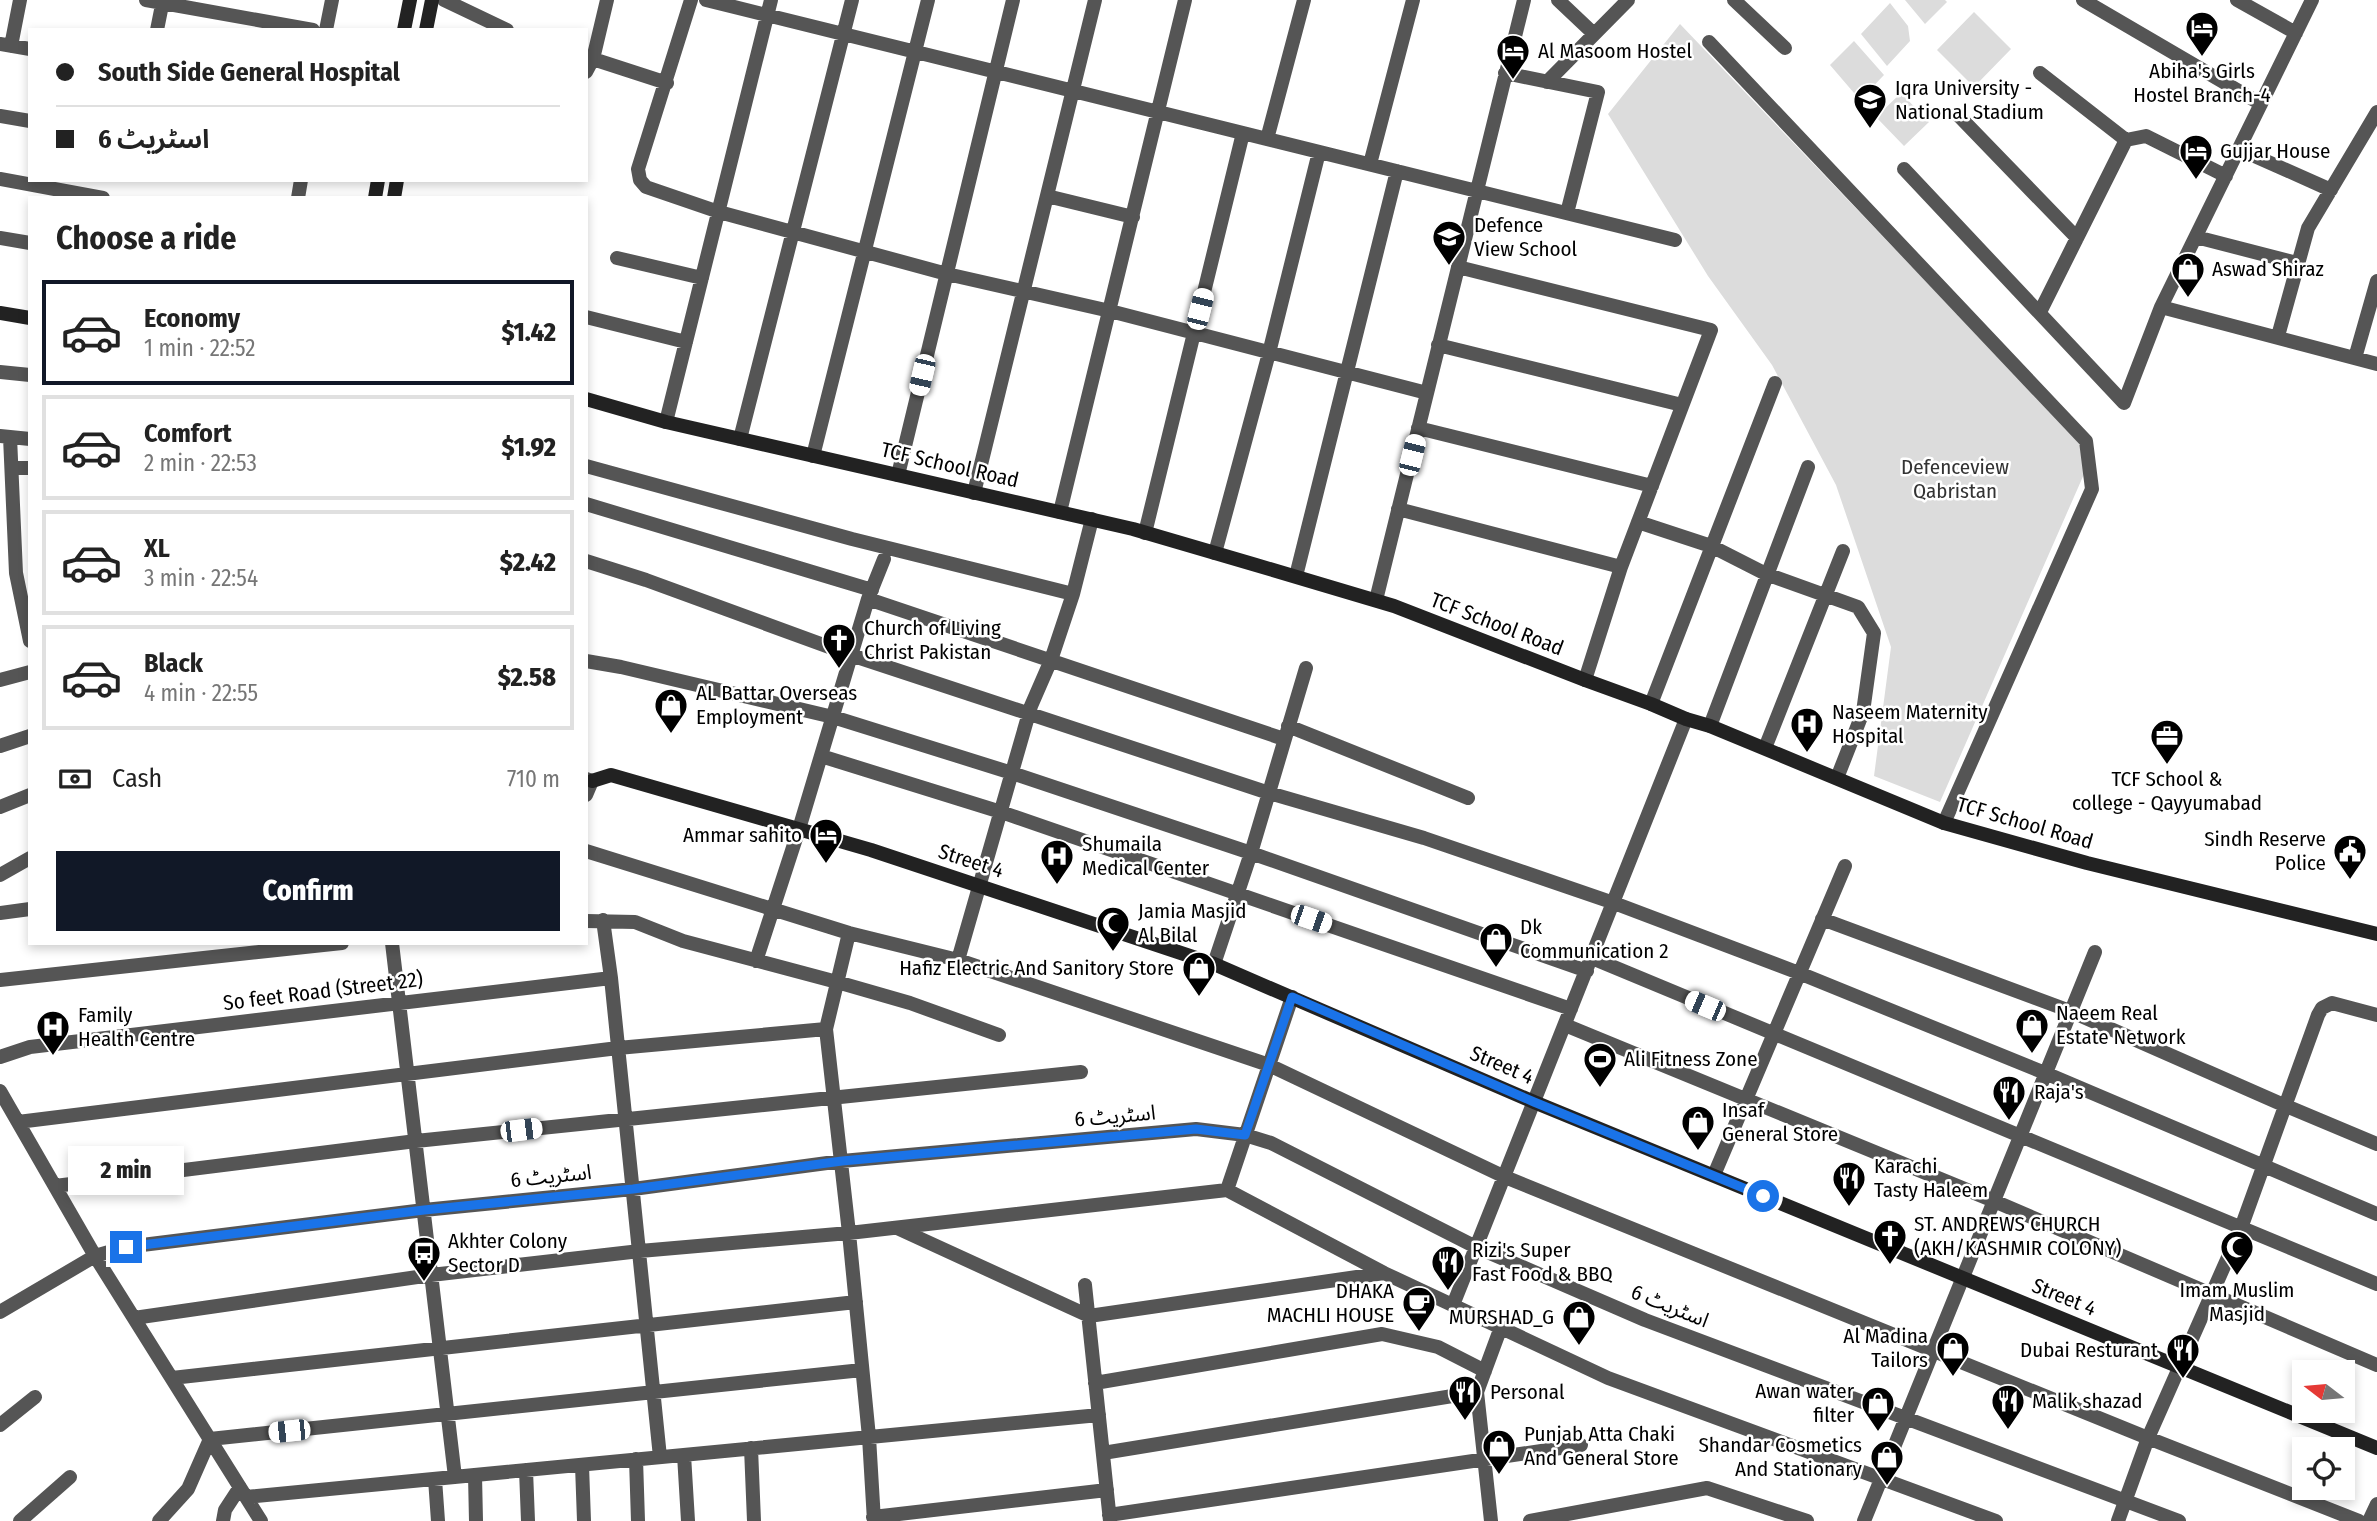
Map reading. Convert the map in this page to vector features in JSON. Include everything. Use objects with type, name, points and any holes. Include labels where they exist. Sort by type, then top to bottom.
[{"type":"street","points":[[20,0],[6,45],[28,49]]},
{"type":"street","points":[[146,0],[303,28]]},
{"type":"street","points":[[326,28],[332,0]]},
{"type":"street","points":[[404,28],[410,0]]},
{"type":"street","points":[[426,28],[432,0]]},
{"type":"street","points":[[443,0],[503,28]]},
{"type":"street","points":[[607,0],[588,66],[667,83]]},
{"type":"street","points":[[691,0],[638,169],[640,180],[646,187],[719,212],[947,274],[1110,312],[1427,393]]},
{"type":"street","points":[[706,0],[1675,240]]},
{"type":"street","points":[[666,422],[771,0]]},
{"type":"street","points":[[740,439],[852,0]]},
{"type":"street","points":[[813,456],[928,0]]},
{"type":"street","points":[[898,475],[1013,0]]},
{"type":"street","points":[[974,493],[1095,0]]},
{"type":"street","points":[[1060,512],[1185,0]]},
{"type":"street","points":[[1267,139],[1304,0]]},
{"type":"street","points":[[1370,164],[1413,0]]},
{"type":"street","points":[[1376,600],[1524,0]]},
{"type":"street","points":[[1558,0],[1594,34]]},
{"type":"street","points":[[1547,82],[1628,0]]},
{"type":"street","points":[[1734,0],[1785,48]]},
{"type":"street","points":[[2083,0],[2261,104]]},
{"type":"street","points":[[2237,0],[2296,33]]},
{"type":"street","points":[[1904,169],[2124,402],[2161,307],[2312,0]]},
{"type":"street","points":[[158,28],[162,1]]},
{"type":"street","points":[[1709,42],[2086,441],[2092,489],[1944,823]]},
{"type":"street","points":[[1505,73],[1598,92],[1567,213]]},
{"type":"street","points":[[2040,74],[2126,140],[2146,136],[2225,176]]},
{"type":"street","points":[[2278,336],[2308,228],[2377,111]]},
{"type":"street","points":[[1957,114],[2077,237]]},
{"type":"street","points":[[0,116],[28,121]]},
{"type":"street","points":[[1145,533],[1243,133]]},
{"type":"street","points":[[2040,312],[2126,140]]},
{"type":"street","points":[[2239,149],[2331,190]]},
{"type":"street","points":[[1215,553],[1269,354],[1319,152]]},
{"type":"street","points":[[1296,576],[1397,171]]},
{"type":"street","points":[[0,180],[94,196]]},
{"type":"street","points":[[1047,196],[1133,217]]},
{"type":"street","points":[[2196,237],[2297,263]]},
{"type":"street","points":[[0,238],[28,243]]},
{"type":"street","points":[[617,258],[702,278]]},
{"type":"street","points":[[1458,267],[1711,330],[1621,567],[1585,680]]},
{"type":"street","points":[[2355,358],[2377,281]]},
{"type":"street","points":[[2161,307],[2377,364]]},
{"type":"street","points":[[0,313],[28,318]]},
{"type":"street","points":[[588,318],[686,342]]},
{"type":"street","points":[[1438,345],[1682,405]]},
{"type":"street","points":[[0,372],[28,375]]},
{"type":"street","points":[[1651,704],[1775,383]]},
{"type":"street","name":"TCF School Road","points":[[588,400],[666,422],[1091,519],[1296,576],[1376,600],[1651,704],[1684,724],[1710,726],[1944,823],[2087,863],[2377,934]]},
{"type":"street","points":[[1418,428],[1652,486]]},
{"type":"street","points":[[28,439],[5,437],[12,468],[7,496],[23,574],[28,622]]},
{"type":"street","points":[[588,467],[852,539],[1073,594]]},
{"type":"street","points":[[1710,726],[1808,467]]},
{"type":"street","points":[[12,468],[28,468]]},
{"type":"street","points":[[588,505],[870,595],[1051,660],[1286,732],[1468,798]]},
{"type":"street","points":[[1398,509],[1621,567]]},
{"type":"street","points":[[958,960],[1029,713],[1051,660],[1073,594],[1091,519]]},
{"type":"street","points":[[1638,522],[1711,546],[1766,574],[1858,607],[1874,633],[1863,712],[1837,778]]},
{"type":"street","points":[[1765,748],[1843,551]]},
{"type":"street","points":[[756,961],[870,595],[884,559]]},
{"type":"street","points":[[588,562],[851,655],[1269,793],[1424,838],[1614,904],[1799,973],[2377,1213]]},
{"type":"street","points":[[588,661],[833,717],[1012,773],[1589,964],[1773,1034],[2377,1284]]},
{"type":"street","points":[[1214,964],[1251,853],[1306,668]]},
{"type":"street","points":[[0,680],[28,673]]},
{"type":"street","points":[[1453,1305],[1684,724]]},
{"type":"street","points":[[0,746],[28,737]]},
{"type":"street","points":[[821,756],[1001,812],[1572,1009]]},
{"type":"street","name":"Street 4","points":[[589,780],[611,775],[872,850],[1214,964],[1534,1102],[2377,1448]]},
{"type":"street","points":[[0,807],[28,796]]},
{"type":"street","points":[[588,852],[849,933],[958,960],[1269,1065],[1505,1177],[2359,1521]]},
{"type":"street","points":[[0,875],[28,859]]},
{"type":"street","points":[[1714,1175],[1845,866]]},
{"type":"street","points":[[0,913],[28,909]]},
{"type":"street","points":[[1822,919],[2070,1011],[2377,1144]]},
{"type":"street","points":[[603,920],[660,1457]]},
{"type":"street","points":[[588,921],[635,922],[683,941],[910,1003],[999,1035]]},
{"type":"street","points":[[849,933],[826,1029],[856,1302],[874,1519],[1107,1490]]},
{"type":"street","points":[[0,980],[324,945]]},
{"type":"street","points":[[392,945],[455,1477]]},
{"type":"street","points":[[1864,1521],[2095,952]]},
{"type":"street","name":"So feet Road (Street 22)","points":[[0,1057],[30,1047],[611,978]]},
{"type":"street","points":[[1227,1190],[1292,997]]},
{"type":"street","points":[[2118,1521],[2148,1438],[2241,1228],[2322,1008],[2332,1003],[2377,1015]]},
{"type":"street","points":[[1565,1025],[1994,1201],[2377,1365]]},
{"type":"street","points":[[18,1122],[618,1048],[826,1029]]},
{"type":"street","points":[[55,1186],[416,1141],[1081,1072]]},
{"type":"street","points":[[0,1091],[95,1256],[261,1521]]},
{"type":"street","name":"اسٹریٹ 6","points":[[0,1312],[95,1256],[126,1247],[424,1210],[633,1189],[842,1161],[1196,1129],[1245,1135],[1271,1143],[1476,1247],[1645,1320],[2179,1521]]},
{"type":"street","points":[[134,1318],[431,1275],[640,1251],[849,1233],[1227,1190],[1384,1273],[1608,1378],[1996,1521]]},
{"type":"street","points":[[895,1227],[1088,1315],[1384,1273]]},
{"type":"street","points":[[1085,1284],[1110,1518],[1581,1445]]},
{"type":"street","points":[[172,1378],[856,1302]]},
{"type":"street","points":[[1491,1521],[1477,1392],[1501,1327]]},
{"type":"street","points":[[1096,1383],[1382,1334],[1438,1347],[1485,1371]]},
{"type":"street","points":[[210,1439],[862,1370]]},
{"type":"street","points":[[1103,1453],[1477,1392]]},
{"type":"street","points":[[0,1425],[35,1398]]},
{"type":"street","points":[[223,1521],[225,1510],[243,1492],[435,1479],[1099,1415]]},
{"type":"street","points":[[159,1521],[188,1489],[210,1439]]},
{"type":"street","points":[[751,1448],[754,1521]]},
{"type":"street","points":[[684,1455],[688,1521]]},
{"type":"street","points":[[636,1459],[638,1521]]},
{"type":"street","points":[[582,1465],[584,1521]]},
{"type":"street","points":[[526,1470],[528,1521]]},
{"type":"street","points":[[475,1475],[476,1521]]},
{"type":"street","points":[[20,1521],[70,1477]]},
{"type":"street","points":[[435,1479],[438,1521]]},
{"type":"street","points":[[1530,1521],[1706,1488],[1807,1521]]},
{"type":"street","points":[[2369,1521],[2377,1504]]},
{"type":"green space","points":[[1905,0],[1945,0],[1947,2],[1925,24]]},
{"type":"green space","points":[[1890,3],[1908,26],[1910,41],[1887,66],[1861,34]]},
{"type":"green space","points":[[1974,12],[2011,49],[1974,87],[1937,50]]},
{"type":"green space","name":"Defenceview Qabristan","points":[[1680,24],[2082,445],[2088,465],[1940,802],[1874,776],[1891,647],[1836,485],[1772,365],[1708,276],[1608,114]]},
{"type":"green space","points":[[1854,41],[1884,75],[1860,100],[1830,65]]},
{"type":"green space","points":[[1901,93],[1929,122],[1904,146],[1876,117]]},
{"type":"place","name":"Abiha's Girls Hostel Branch-4","points":[[2202,58]]},
{"type":"place","name":"Al Masoom Hostel","points":[[1513,81]]},
{"type":"place","name":"Iqra University - National Stadium","points":[[1870,130]]},
{"type":"place","name":"Gujjar House","points":[[2196,181]]},
{"type":"place","name":"Defence View School","points":[[1449,267]]},
{"type":"place","name":"Aswad Shiraz","points":[[2188,299]]},
{"type":"place","name":"Church of Living Christ Pakistan","points":[[839,670]]},
{"type":"place","name":"AL Battar Overseas Employment","points":[[671,735]]},
{"type":"place","name":"Naseem Maternity Hospital","points":[[1807,754]]},
{"type":"place","name":"TCF School & college - Qayyumabad","points":[[2167,766]]},
{"type":"place","name":"Ammar sahito","points":[[826,865]]},
{"type":"place","name":"Sindh Reserve Police","points":[[2350,881]]},
{"type":"place","name":"Shumaila Medical Center","points":[[1057,886]]},
{"type":"place","name":"Jamia Masjid Al Bilal","points":[[1113,953]]},
{"type":"place","name":"Dk Communication 2","points":[[1496,969]]},
{"type":"place","name":"Hafiz Electric And Sanitory Store","points":[[1199,998]]},
{"type":"place","name":"Naeem Real Estate Network","points":[[2032,1055]]},
{"type":"place","name":"Family Health Centre","points":[[53,1057]]},
{"type":"place","name":"Ali Fitness Zone","points":[[1600,1089]]},
{"type":"place","name":"Raja's","points":[[2009,1122]]},
{"type":"place","name":"Insaf General Store","points":[[1698,1152]]},
{"type":"place","name":"Karachi Tasty Haleem","points":[[1849,1208]]},
{"type":"place","name":"ST. ANDREWS CHURCH (AKH/KASHMIR COLONY)","points":[[1890,1266]]},
{"type":"place","name":"Imam Muslim Masjid","points":[[2237,1277]]},
{"type":"place","name":"Akhter Colony Sector D","points":[[424,1283]]},
{"type":"place","name":"Rizi's Super Fast Food & BBQ","points":[[1448,1292]]},
{"type":"place","name":"DHAKA MACHLI HOUSE","points":[[1419,1333]]},
{"type":"place","name":"MURSHAD_G","points":[[1579,1347]]},
{"type":"place","name":"Al Madina Tailors","points":[[1953,1378]]},
{"type":"place","name":"Dubai Resturant","points":[[2183,1380]]},
{"type":"place","name":"Personal","points":[[1465,1422]]},
{"type":"place","name":"Malik shazad","points":[[2008,1431]]},
{"type":"place","name":"Awan water filter","points":[[1878,1433]]},
{"type":"place","name":"Punjab Atta Chaki And General Store","points":[[1499,1476]]},
{"type":"place","name":"Shandar Cosmetics And Stationary","points":[[1887,1487]]},
{"type":"route","points":[[126,1247],[424,1210],[633,1189],[842,1161],[1196,1129],[1245,1135],[1292,997],[1534,1102],[1763,1196]]}]
